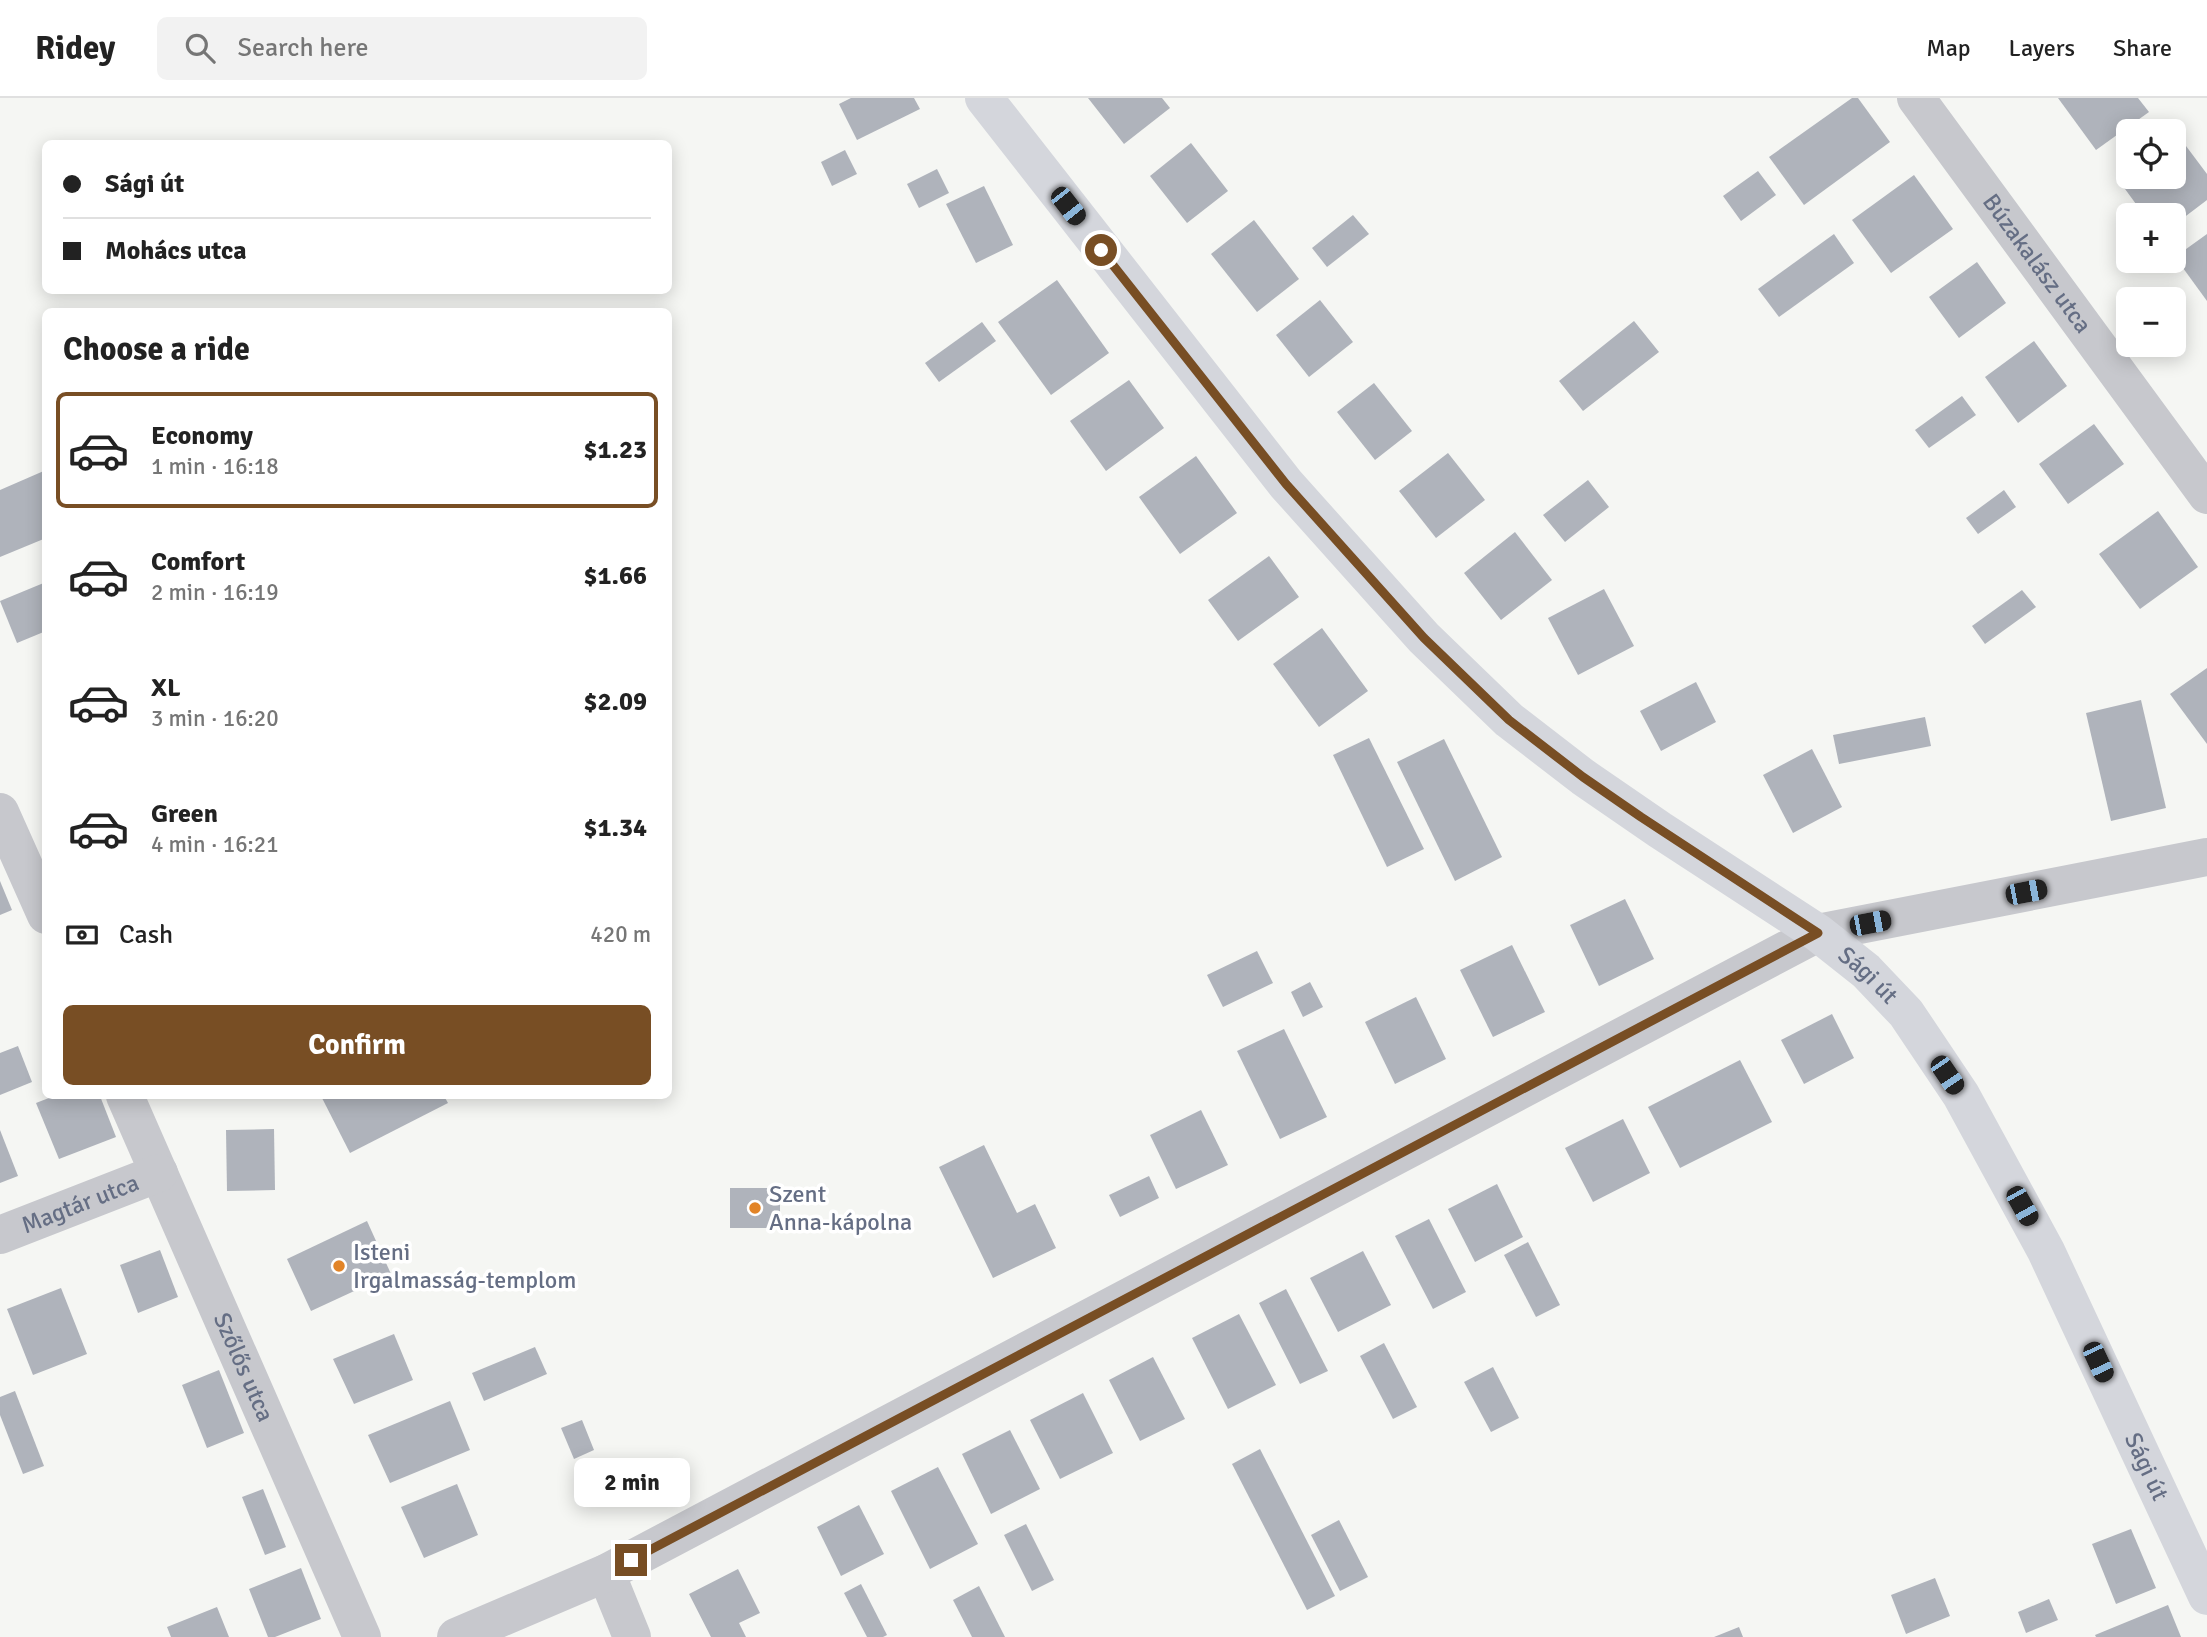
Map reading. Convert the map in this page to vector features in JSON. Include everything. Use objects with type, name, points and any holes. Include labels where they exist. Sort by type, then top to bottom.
[{"type":"main road","name":"Sági út","points":[[984,98],[1286,484],[1424,638],[1509,720],[1583,777],[1818,933],[1866,971],[1906,1013],[1961,1095],[2046,1251],[2207,1596]]},
{"type":"street","name":"Búzakalász utca","points":[[1916,98],[2207,495]]},
{"type":"street","points":[[0,812],[42,906]]},
{"type":"street","points":[[456,1637],[606,1573],[1818,933],[2207,857]]},
{"type":"street","name":"Szőlős utca","points":[[126,1099],[362,1637]]},
{"type":"street","name":"Magtár utca","points":[[0,1235],[159,1172]]},
{"type":"street","points":[[606,1573],[632,1637]]},
{"type":"building","points":[[851,98],[914,98],[920,109],[857,140],[839,104]]},
{"type":"building","points":[[1088,98],[1162,98],[1170,108],[1124,144]]},
{"type":"building","points":[[1852,98],[1858,98],[1890,142],[1804,205],[1769,157]]},
{"type":"building","points":[[2058,98],[2138,98],[2149,112],[2139,119],[2116,119],[2116,136],[2096,150]]},
{"type":"building","points":[[1191,143],[1228,191],[1187,223],[1150,176]]},
{"type":"building","points":[[2186,146],[2207,174],[2207,200],[2186,216],[2186,203],[2135,203],[2125,189],[2186,189]]},
{"type":"building","points":[[845,150],[857,174],[832,186],[821,162]]},
{"type":"building","points":[[937,169],[949,193],[919,208],[907,184]]},
{"type":"building","points":[[1758,171],[1776,195],[1741,221],[1723,196]]},
{"type":"building","points":[[1914,175],[1953,229],[1891,273],[1852,220]]},
{"type":"building","points":[[984,186],[1013,245],[976,263],[946,204]]},
{"type":"building","points":[[1353,215],[1369,234],[1327,267],[1312,248]]},
{"type":"building","points":[[1254,220],[1299,279],[1257,312],[1211,254]]},
{"type":"building","points":[[1834,234],[1854,263],[1779,317],[1758,289]]},
{"type":"building","points":[[2207,234],[2207,301],[2186,272],[2186,249]]},
{"type":"building","points":[[1977,262],[2006,303],[1959,338],[1929,297]]},
{"type":"building","points":[[1057,280],[1109,353],[1051,395],[998,322]]},
{"type":"building","points":[[1320,300],[1353,342],[1309,377],[1276,335]]},
{"type":"building","points":[[1634,321],[1659,352],[1583,411],[1559,381]]},
{"type":"building","points":[[982,322],[996,341],[939,382],[925,363]]},
{"type":"building","points":[[2034,341],[2067,386],[2018,423],[1985,377]]},
{"type":"building","points":[[1129,380],[1164,428],[1106,471],[1070,421]]},
{"type":"building","points":[[1374,383],[1412,431],[1375,460],[1337,412]]},
{"type":"building","points":[[1962,396],[1976,415],[1929,448],[1915,430]]},
{"type":"building","points":[[2094,424],[2124,464],[2068,504],[2039,464]]},
{"type":"building","points":[[1448,453],[1485,500],[1436,538],[1399,491]]},
{"type":"building","points":[[1196,456],[1237,513],[1180,554],[1139,497]]},
{"type":"building","points":[[42,472],[42,540],[0,557],[0,490]]},
{"type":"building","points":[[1588,480],[1609,507],[1565,542],[1543,515]]},
{"type":"building","points":[[2004,490],[2016,507],[1978,534],[1966,518]]},
{"type":"building","points":[[2158,511],[2198,567],[2140,609],[2099,554]]},
{"type":"building","points":[[1515,532],[1552,580],[1501,620],[1464,573]]},
{"type":"building","points":[[1269,556],[1299,597],[1238,641],[1208,600]]},
{"type":"building","points":[[42,584],[42,633],[17,643],[0,601]]},
{"type":"building","points":[[1604,589],[1634,646],[1578,675],[1548,618]]},
{"type":"building","points":[[2022,590],[2036,607],[1985,644],[1972,626]]},
{"type":"building","points":[[1322,628],[1368,691],[1319,727],[1273,664]]},
{"type":"building","points":[[2207,668],[2207,744],[2170,694]]},
{"type":"building","points":[[1696,682],[1716,722],[1661,751],[1640,711]]},
{"type":"building","points":[[2141,700],[2166,808],[2111,821],[2086,713]]},
{"type":"building","points":[[1925,717],[1931,746],[1839,764],[1833,735]]},
{"type":"building","points":[[1369,738],[1424,849],[1387,867],[1333,755]]},
{"type":"building","points":[[1444,739],[1502,857],[1455,881],[1397,762]]},
{"type":"building","points":[[1812,749],[1842,807],[1793,833],[1763,775]]},
{"type":"building","points":[[0,881],[12,910],[0,915]]},
{"type":"building","points":[[1625,899],[1654,959],[1599,986],[1570,925]]},
{"type":"building","points":[[1512,945],[1545,1012],[1493,1037],[1460,970]]},
{"type":"building","points":[[1257,951],[1273,983],[1223,1007],[1207,975]]},
{"type":"building","points":[[1310,982],[1323,1007],[1303,1017],[1291,992]]},
{"type":"building","points":[[1416,997],[1446,1059],[1395,1084],[1365,1022]]},
{"type":"building","points":[[1832,1014],[1854,1058],[1804,1084],[1781,1040]]},
{"type":"building","points":[[1284,1029],[1327,1117],[1280,1139],[1237,1051]]},
{"type":"building","points":[[18,1046],[32,1082],[0,1095],[0,1053]]},
{"type":"building","points":[[1740,1060],[1772,1122],[1680,1168],[1648,1107]]},
{"type":"building","points":[[46,1099],[101,1099],[116,1137],[59,1159],[36,1103]]},
{"type":"building","points":[[323,1099],[446,1099],[448,1103],[350,1153]]},
{"type":"building","points":[[1201,1110],[1228,1165],[1176,1189],[1150,1135]]},
{"type":"building","points":[[1623,1119],[1650,1173],[1593,1202],[1565,1148]]},
{"type":"building","points":[[274,1129],[275,1190],[227,1191],[226,1130]]},
{"type":"building","points":[[0,1130],[18,1176],[0,1183]]},
{"type":"building","points":[[984,1145],[1017,1213],[1035,1204],[1056,1248],[993,1278],[939,1167]]},
{"type":"building","points":[[1149,1176],[1159,1198],[1120,1217],[1109,1195]]},
{"type":"building","points":[[1497,1184],[1523,1237],[1475,1262],[1448,1209]]},
{"type":"building","name":"Szent Anna-kápolna","points":[[730,1188],[780,1188],[780,1228],[730,1228]]},
{"type":"building","points":[[1429,1219],[1466,1292],[1433,1309],[1395,1236]]},
{"type":"building","name":"Isteni Irgalmasság-templom","points":[[367,1221],[391,1274],[311,1311],[287,1259]]},
{"type":"building","points":[[1528,1242],[1560,1305],[1536,1317],[1504,1255]]},
{"type":"building","points":[[160,1250],[178,1297],[138,1313],[120,1265]]},
{"type":"building","points":[[1363,1251],[1391,1305],[1338,1332],[1310,1278]]},
{"type":"building","points":[[61,1288],[87,1354],[33,1375],[7,1309]]},
{"type":"building","points":[[1286,1289],[1328,1371],[1300,1384],[1259,1303]]},
{"type":"building","points":[[1239,1314],[1276,1385],[1228,1409],[1192,1338]]},
{"type":"building","points":[[394,1334],[413,1380],[354,1404],[333,1359]]},
{"type":"building","points":[[1384,1343],[1417,1407],[1393,1419],[1360,1356]]},
{"type":"building","points":[[535,1347],[547,1374],[484,1401],[472,1373]]},
{"type":"building","points":[[1153,1357],[1185,1419],[1140,1441],[1109,1380]]},
{"type":"building","points":[[1493,1367],[1519,1418],[1491,1432],[1464,1382]]},
{"type":"building","points":[[219,1370],[244,1433],[207,1448],[182,1385]]},
{"type":"building","points":[[15,1391],[44,1466],[23,1474],[0,1415],[0,1397]]},
{"type":"building","points":[[1083,1393],[1113,1453],[1060,1479],[1030,1420]]},
{"type":"building","points":[[450,1401],[470,1450],[390,1483],[368,1435]]},
{"type":"building","points":[[582,1420],[594,1450],[574,1459],[561,1428]]},
{"type":"building","points":[[1010,1430],[1040,1489],[991,1514],[962,1454]]},
{"type":"building","points":[[1260,1449],[1335,1596],[1307,1610],[1232,1464]]},
{"type":"building","points":[[938,1467],[978,1544],[930,1569],[891,1491]]},
{"type":"building","points":[[457,1484],[478,1535],[424,1558],[401,1507]]},
{"type":"building","points":[[263,1489],[286,1547],[265,1555],[242,1497]]},
{"type":"building","points":[[859,1505],[884,1554],[841,1576],[817,1527]]},
{"type":"building","points":[[1339,1520],[1368,1577],[1340,1591],[1311,1535]]},
{"type":"building","points":[[1026,1524],[1054,1580],[1032,1591],[1004,1535]]},
{"type":"building","points":[[2131,1529],[2156,1588],[2116,1604],[2092,1544]]},
{"type":"building","points":[[301,1568],[321,1619],[275,1637],[268,1637],[249,1589]]},
{"type":"building","points":[[738,1569],[760,1613],[739,1623],[746,1637],[711,1637],[689,1594]]},
{"type":"building","points":[[1935,1578],[1950,1616],[1906,1634],[1891,1595]]},
{"type":"building","points":[[861,1584],[887,1635],[883,1637],[867,1637],[844,1593]]},
{"type":"building","points":[[979,1586],[1005,1637],[972,1637],[953,1600]]},
{"type":"building","points":[[2049,1599],[2058,1620],[2026,1633],[2018,1612]]},
{"type":"building","points":[[2168,1605],[2181,1637],[2095,1635]]},
{"type":"building","points":[[217,1607],[229,1637],[171,1637],[167,1627]]},
{"type":"building","points":[[1739,1627],[1743,1637],[1714,1637]]},
{"type":"place","name":"Szent Anna-kápolna","points":[[755,1208]]},
{"type":"place","name":"Isteni Irgalmasság-templom","points":[[339,1266]]},
{"type":"route","points":[[631,1560],[1818,933],[1641,817],[1583,777],[1509,720],[1424,638],[1286,484],[1101,250]]}]
